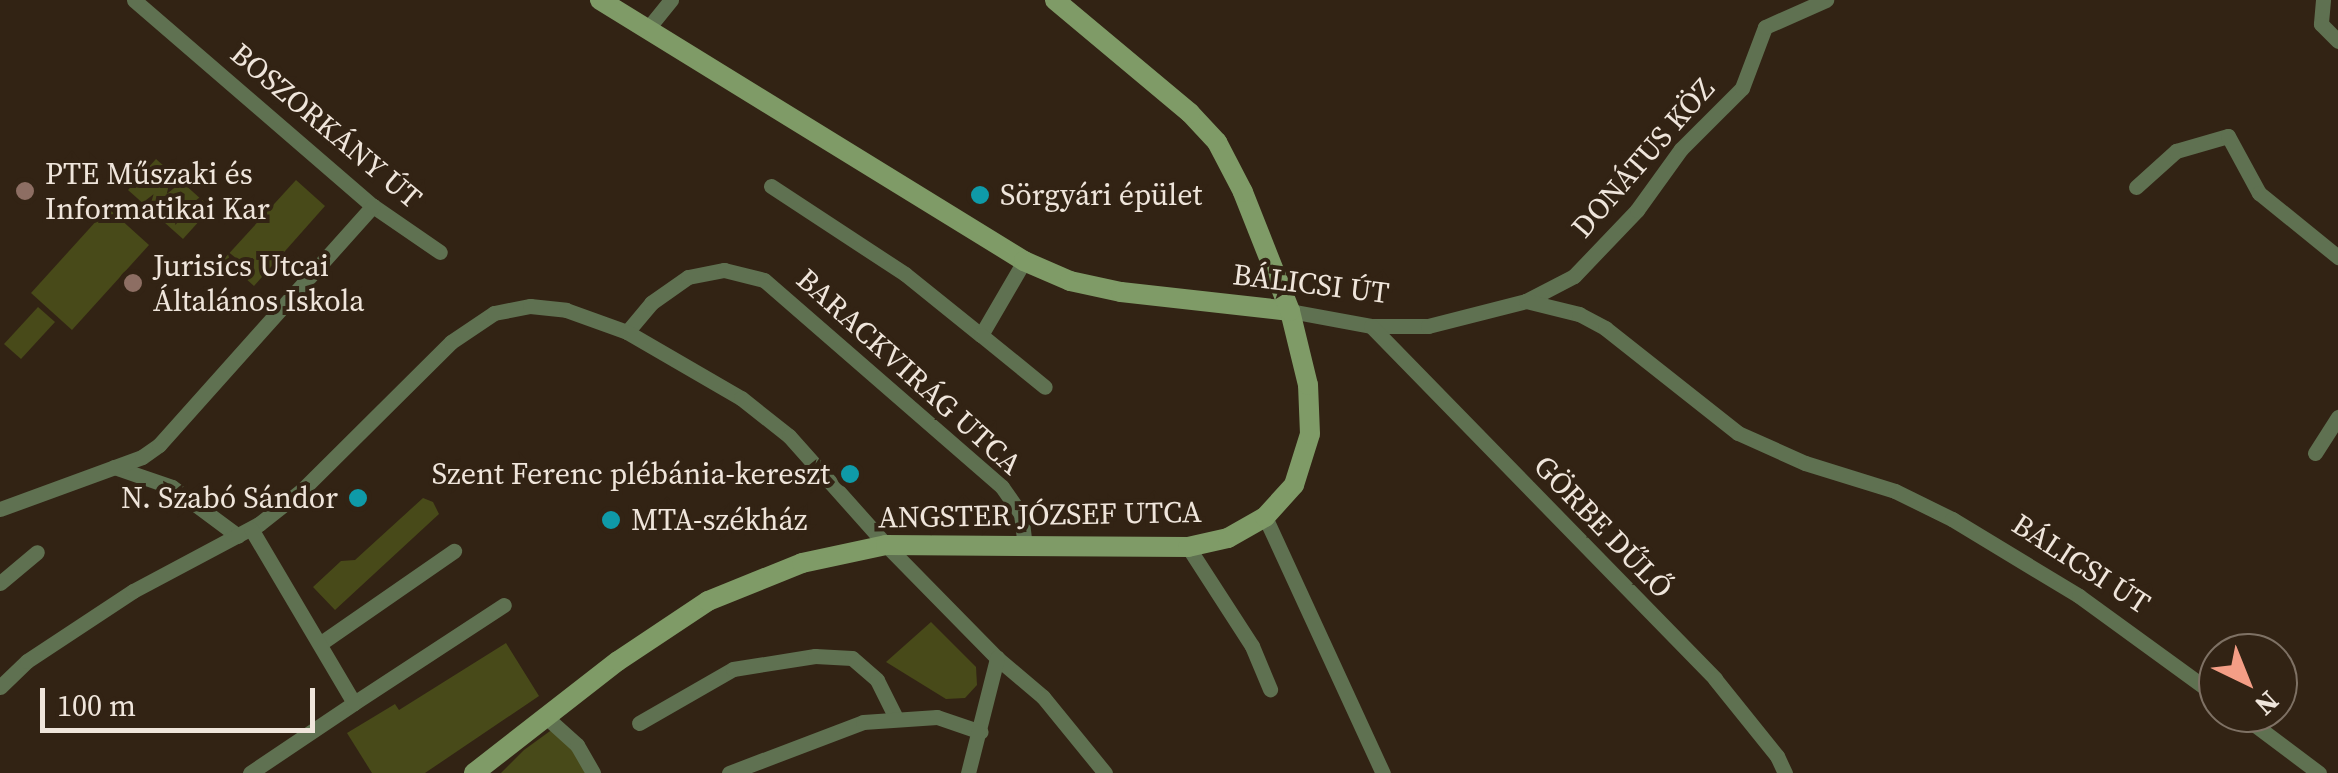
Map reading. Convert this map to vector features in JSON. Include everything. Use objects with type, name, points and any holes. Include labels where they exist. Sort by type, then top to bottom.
[{"type":"street","name":"BOSZORKÁNY ÚT","points":[[134,0],[373,206],[440,252]]},
{"type":"street","name":"BÁLICSI ÚT","points":[[600,0],[649,26],[1024,261],[1070,281],[1122,292],[1290,311],[1371,326],[1428,326],[1526,302],[1579,314],[1605,328],[1761,446],[1895,491],[2013,554],[2137,635],[2198,682]]},
{"type":"street","points":[[649,26],[672,0]]},
{"type":"street","name":"ANGSTER JÓZSEF UTCA","points":[[474,773],[618,661],[708,601],[802,564],[886,544],[1188,547],[1228,538],[1265,518],[1294,485],[1310,434],[1308,386],[1290,311],[1243,192],[1217,142],[1190,113],[1054,0]]},
{"type":"street","name":"DONÁTUS KÖZ","points":[[1526,302],[1574,276],[1637,210],[1681,149],[1742,88],[1765,28],[1826,0]]},
{"type":"street","points":[[2323,0],[2321,24],[2338,41]]},
{"type":"street","points":[[2136,186],[2176,151],[2228,136],[2260,193],[2338,257]]},
{"type":"street","points":[[771,186],[905,274],[1045,386]]},
{"type":"street","points":[[0,508],[142,457],[178,426],[373,206]]},
{"type":"street","points":[[981,335],[1024,261]]},
{"type":"street","name":"BARACKVIRÁG UTCA","points":[[627,332],[651,303],[688,276],[724,270],[764,280],[1002,487],[1021,514],[1025,546]]},
{"type":"street","points":[[0,687],[27,661],[133,591],[244,532],[301,492],[428,363],[486,317],[530,306],[566,310],[627,332],[725,388],[789,436],[886,544],[997,658],[1044,696],[1105,773]]},
{"type":"street","name":"GÖRBE DŰLŐ","points":[[1371,326],[1714,679],[1777,756],[1785,773]]},
{"type":"street","points":[[2315,453],[2338,417]]},
{"type":"street","points":[[114,467],[172,487],[244,532],[321,643],[354,703]]},
{"type":"street","points":[[1265,518],[1383,773]]},
{"type":"street","points":[[1188,547],[1252,646],[1270,689]]},
{"type":"street","points":[[321,643],[454,551]]},
{"type":"street","points":[[0,583],[37,552]]},
{"type":"street","points":[[250,773],[504,605]]},
{"type":"street","points":[[639,723],[734,670],[815,656],[852,658],[877,680],[896,718]]},
{"type":"street","points":[[968,773],[997,658]]},
{"type":"street","points":[[546,717],[578,746],[593,773]]},
{"type":"street","points":[[728,773],[863,722],[936,717],[981,732]]},
{"type":"street","points":[[2265,733],[2319,773]]},
{"type":"shaded area","points":[[156,159],[211,208],[183,239],[128,190]]},
{"type":"shaded area","points":[[296,180],[325,206],[254,286],[224,259]]},
{"type":"shaded area","points":[[108,208],[149,245],[72,330],[31,293]]},
{"type":"shaded area","points":[[38,307],[55,322],[21,359],[4,344]]},
{"type":"shaded area","points":[[423,498],[433,502],[439,514],[335,610],[313,587],[341,561],[355,560]]},
{"type":"shaded area","points":[[931,622],[976,667],[977,685],[965,698],[946,699],[886,662]]},
{"type":"shaded area","points":[[506,643],[539,696],[425,773],[372,773],[347,733],[395,704],[399,710]]},
{"type":"shaded area","points":[[557,726],[592,773],[501,773],[524,750]]},
{"type":"place","name":"PTE Műszaki és Informatikai Kar","points":[[25,191]]},
{"type":"place","name":"Sörgyári épület","points":[[980,195]]},
{"type":"place","name":"Jurisics Utcai Általános Iskola","points":[[133,283]]},
{"type":"place","name":"Szent Ferenc plébánia-kereszt","points":[[850,474]]},
{"type":"place","name":"N. Szabó Sándor","points":[[358,498]]},
{"type":"place","name":"MTA-székház","points":[[611,520]]}]
